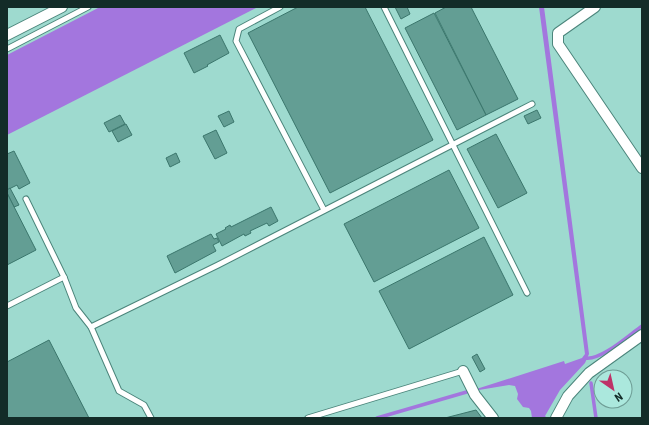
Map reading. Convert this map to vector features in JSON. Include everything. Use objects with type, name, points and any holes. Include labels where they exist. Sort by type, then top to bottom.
[{"type":"street","points":[[7,36],[62,7]]},
{"type":"street","points":[[595,7],[558,32],[558,44],[642,168]]},
{"type":"street","points":[[556,418],[568,396],[589,373],[642,335]]},
{"type":"street","points":[[463,370],[475,395],[493,418]]},
{"type":"lane","points":[[7,49],[88,7]]},
{"type":"lane","points":[[280,7],[239,29],[236,40],[324,210]]},
{"type":"lane","points":[[384,7],[527,292]]},
{"type":"lane","points":[[91,327],[218,265],[532,104]]},
{"type":"lane","points":[[26,198],[64,277],[76,308],[91,327],[119,391],[144,405],[151,418]]},
{"type":"lane","points":[[7,306],[64,277]]},
{"type":"lane","points":[[308,418],[463,370]]},
{"type":"shaded area","points":[[100,7],[258,7],[7,135],[7,55]]},
{"type":"shaded area","points":[[539,7],[544,7],[589,354],[585,363],[560,390],[545,416],[547,418],[532,418],[529,408],[523,407],[517,399],[518,394],[515,386],[509,385],[467,392],[564,361],[565,364],[582,358],[585,354]]},
{"type":"building","points":[[298,7],[365,7],[433,140],[330,193],[248,33]]},
{"type":"building","points":[[395,7],[407,7],[410,14],[401,19]]},
{"type":"building","points":[[446,7],[471,7],[518,99],[486,115],[435,13]]},
{"type":"building","points":[[434,13],[486,115],[457,130],[405,28]]},
{"type":"building","points":[[220,35],[229,53],[194,73],[184,53]]},
{"type":"building","points":[[537,110],[541,118],[528,124],[524,116]]},
{"type":"building","points":[[229,111],[234,122],[224,127],[218,116]]},
{"type":"building","points":[[120,115],[125,124],[109,132],[104,123]]},
{"type":"building","points":[[126,124],[132,135],[118,142],[112,131]]},
{"type":"building","points":[[216,130],[227,153],[215,159],[203,136]]},
{"type":"building","points":[[496,134],[527,193],[498,208],[467,149]]},
{"type":"building","points":[[14,151],[30,183],[19,189],[17,185],[7,190],[7,154]]},
{"type":"building","points":[[176,153],[180,162],[170,167],[166,158]]},
{"type":"building","points":[[449,170],[479,228],[374,282],[344,224]]},
{"type":"building","points":[[10,188],[19,205],[14,207],[7,193],[7,190]]},
{"type":"building","points":[[7,193],[36,250],[7,265]]},
{"type":"building","points":[[271,207],[278,221],[269,226],[267,223],[250,231],[251,233],[245,236],[244,234],[222,246],[216,234],[226,229],[225,228],[230,225],[231,227]]},
{"type":"building","points":[[211,234],[214,239],[217,238],[219,242],[213,245],[216,251],[175,273],[167,256]]},
{"type":"building","points":[[484,237],[513,295],[409,349],[379,291]]},
{"type":"building","points":[[49,340],[89,418],[7,418],[7,362]]},
{"type":"building","points":[[477,354],[485,369],[480,372],[472,357]]},
{"type":"building","points":[[476,410],[482,418],[445,418]]},
{"type":"waterway","points":[[585,358],[592,358],[607,352],[642,326]]},
{"type":"waterway","points":[[591,383],[596,418]]},
{"type":"waterway","points":[[377,418],[470,391]]}]
